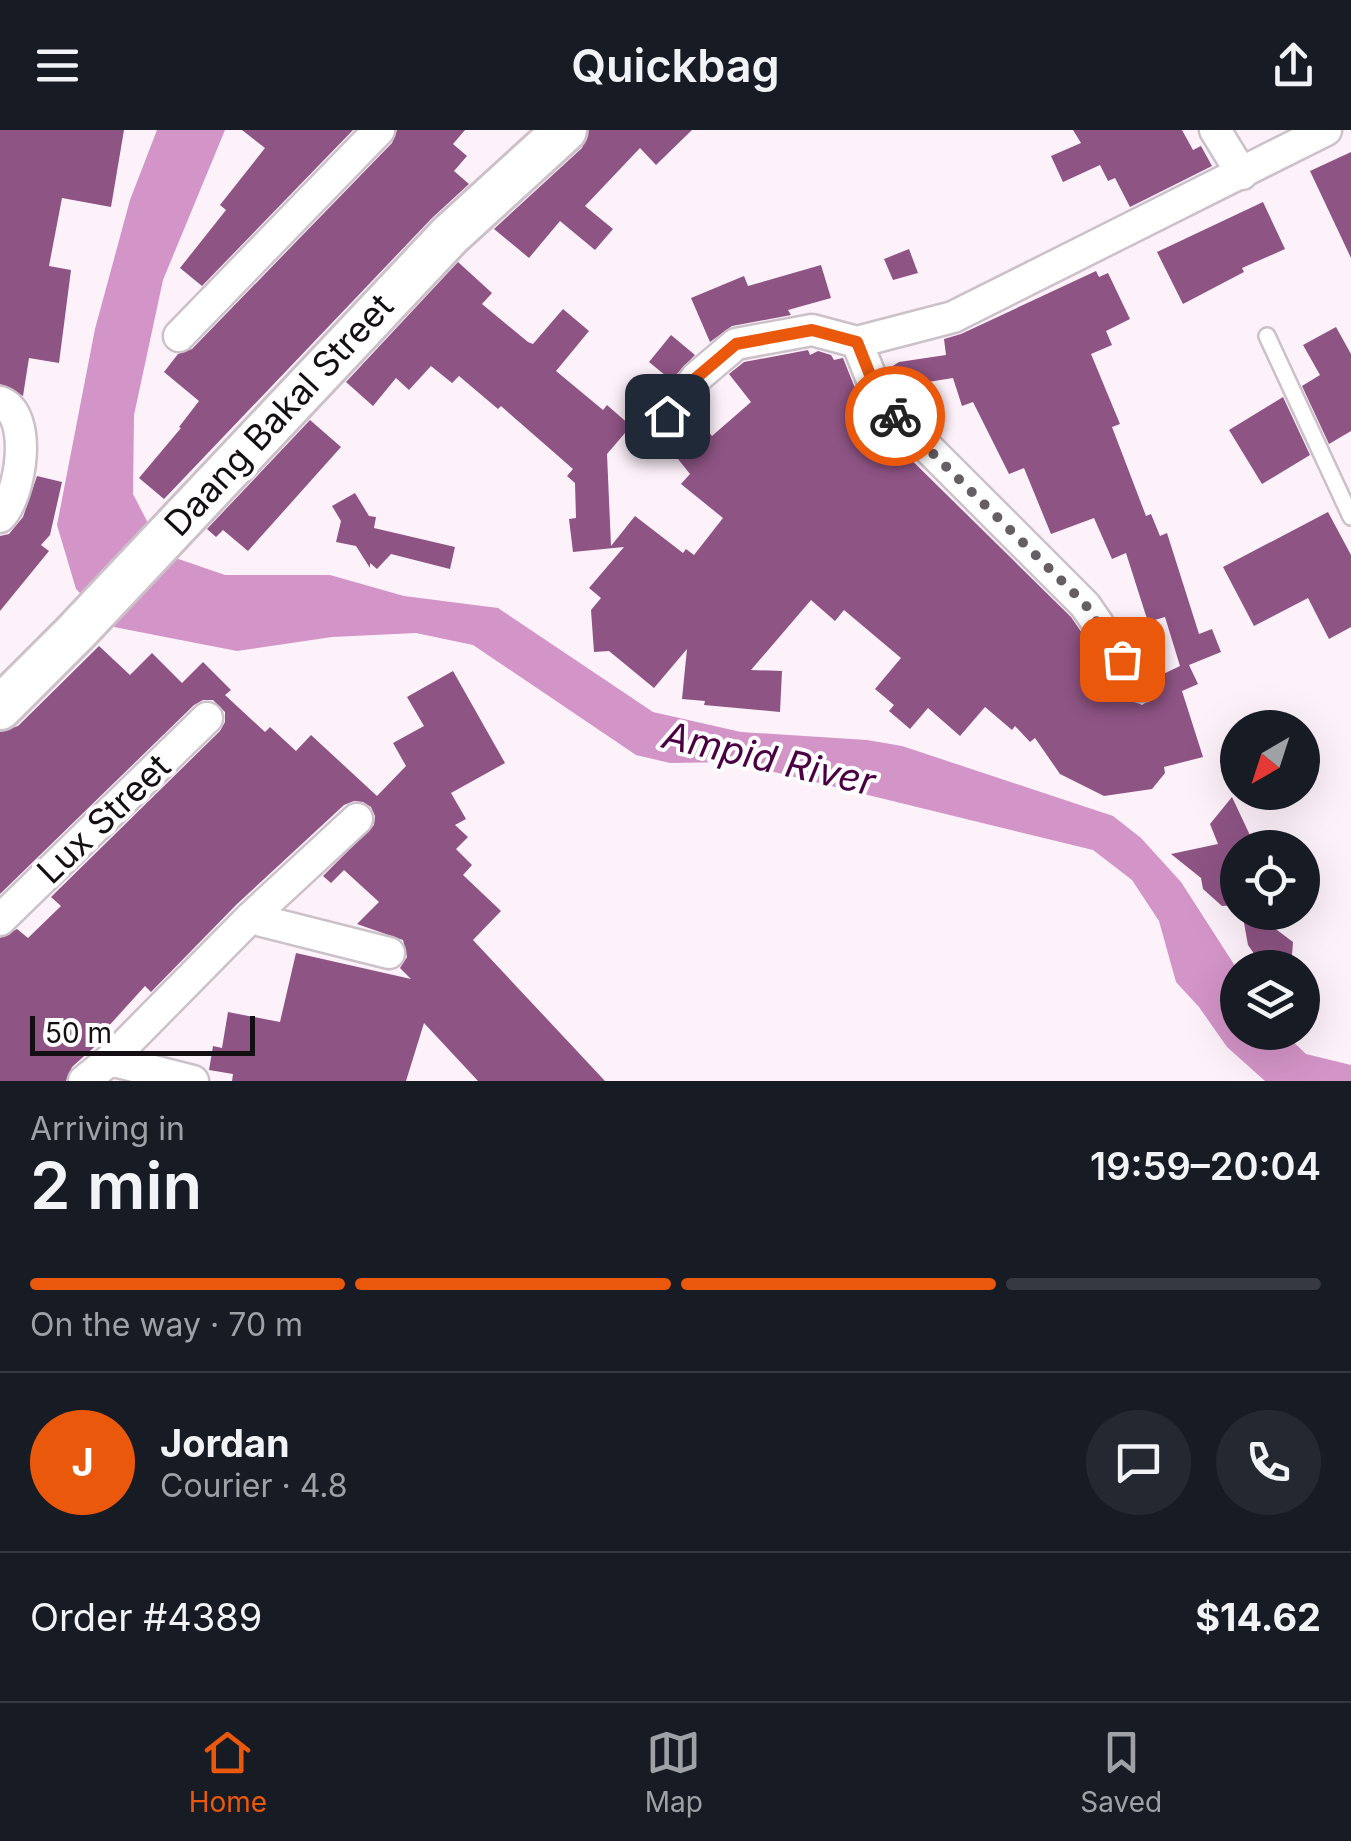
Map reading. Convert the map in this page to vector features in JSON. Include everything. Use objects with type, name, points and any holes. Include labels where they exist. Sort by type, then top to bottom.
[{"type":"street","points":[[179,336],[380,130]]},
{"type":"street","name":"Daang Bakal Street","points":[[0,708],[450,235],[565,130]]},
{"type":"street","points":[[1216,130],[1242,174]]},
{"type":"street","points":[[667,416],[696,378],[736,344],[812,330],[857,342],[953,317],[1326,130]]},
{"type":"street","points":[[857,342],[880,400],[1085,604],[1141,686]]},
{"type":"street","points":[[0,402],[12,409],[18,420],[20,460],[11,500],[0,517]]},
{"type":"street","name":"Lux Street","points":[[0,920],[207,718]]},
{"type":"street","points":[[84,1081],[110,1060],[250,918],[358,820]]},
{"type":"street","points":[[250,918],[389,953]]},
{"type":"street","points":[[110,1060],[194,1081]]},
{"type":"lane","points":[[1267,336],[1351,517]]},
{"type":"water","name":"Ampid River","points":[[157,130],[225,130],[163,280],[134,415],[133,494],[164,554],[225,575],[330,575],[404,596],[498,608],[653,712],[741,732],[902,746],[1113,816],[1141,838],[1181,882],[1225,950],[1220,950],[1220,1037],[1176,982],[1159,921],[1132,880],[1093,850],[733,762],[670,763],[636,755],[473,645],[416,633],[332,637],[237,651],[114,627],[76,589],[57,525],[95,329],[130,200]]},
{"type":"water","points":[[1230,1050],[1302,1050],[1351,1065],[1351,1081],[1265,1081]]},
{"type":"building","points":[[0,130],[124,130],[111,207],[62,198],[49,266],[71,270],[59,363],[29,358],[23,396],[0,384]]},
{"type":"building","points":[[242,130],[353,130],[202,286],[180,268],[226,210],[220,205],[265,148]]},
{"type":"building","points":[[397,130],[465,130],[453,144],[467,156],[454,171],[469,184],[164,499],[139,478],[199,401],[164,372],[178,354],[192,349],[392,143]]},
{"type":"building","points":[[589,130],[692,130],[656,165],[640,148],[585,206],[613,229],[595,250],[560,221],[529,258],[494,229],[582,148]]},
{"type":"building","points":[[1073,130],[1182,130],[1193,150],[1201,146],[1212,166],[1130,207],[1115,178],[1108,181],[1100,165],[1063,182],[1051,156],[1081,143]]},
{"type":"building","points":[[1351,152],[1351,258],[1310,171]]},
{"type":"building","points":[[1263,202],[1285,249],[1242,268],[1244,272],[1183,304],[1157,252]]},
{"type":"building","points":[[909,249],[918,273],[893,280],[884,259]]},
{"type":"building","points":[[458,262],[492,293],[482,304],[528,342],[533,344],[563,309],[589,331],[556,371],[603,410],[607,405],[631,426],[607,454],[611,546],[635,516],[683,553],[686,549],[694,555],[723,518],[681,484],[690,474],[658,434],[675,433],[693,413],[712,436],[751,402],[729,374],[744,362],[808,350],[810,355],[818,351],[834,360],[843,358],[863,408],[883,432],[1071,617],[1126,697],[1142,705],[1157,695],[1157,677],[1180,666],[1165,617],[1148,622],[1126,553],[1112,559],[1094,518],[1051,534],[1024,468],[1009,474],[973,402],[962,406],[953,378],[909,385],[897,391],[888,369],[899,362],[946,355],[944,339],[1096,271],[1099,277],[1108,273],[1130,319],[1106,331],[1112,345],[1091,354],[1120,424],[1112,427],[1146,516],[1151,514],[1160,536],[1167,533],[1199,634],[1212,629],[1221,652],[1189,665],[1198,684],[1182,691],[1203,757],[1164,767],[1165,773],[1152,789],[1104,796],[1060,774],[1035,738],[1030,742],[1015,726],[1012,730],[985,707],[960,736],[928,708],[910,729],[889,711],[894,705],[875,689],[901,658],[844,610],[835,621],[811,600],[751,670],[782,671],[780,712],[704,705],[705,701],[682,699],[687,649],[654,688],[609,651],[594,652],[591,610],[601,598],[589,588],[624,547],[573,552],[569,519],[576,518],[575,483],[567,476],[573,469],[501,406],[498,409],[459,376],[452,383],[431,366],[409,390],[396,378],[373,406],[346,382]]},
{"type":"building","points":[[821,265],[831,298],[788,310],[791,315],[732,326],[710,342],[691,298],[744,276],[748,286]]},
{"type":"building","points":[[1336,327],[1351,354],[1351,431],[1329,444],[1302,386],[1320,375],[1303,345]]},
{"type":"building","points":[[671,335],[695,355],[671,380],[649,362]]},
{"type":"building","points":[[1283,397],[1310,455],[1262,484],[1229,430]]},
{"type":"building","points":[[310,420],[341,447],[248,551],[223,530],[216,537],[207,529]]},
{"type":"building","points":[[37,476],[62,482],[50,535],[41,545],[49,551],[0,611],[0,536],[9,534],[23,517]]},
{"type":"building","points":[[355,493],[369,516],[376,517],[374,528],[455,547],[450,569],[391,554],[377,569],[370,563],[370,568],[356,546],[336,542],[341,521],[332,506]]},
{"type":"building","points":[[1328,512],[1351,555],[1351,627],[1329,639],[1308,598],[1254,626],[1223,567]]},
{"type":"building","points":[[99,646],[130,675],[152,653],[182,683],[203,662],[231,690],[225,695],[265,732],[270,727],[296,751],[311,735],[377,796],[406,766],[393,743],[424,726],[407,697],[453,671],[505,763],[451,793],[466,819],[455,825],[468,837],[456,849],[472,865],[463,875],[501,911],[473,940],[605,1081],[478,1081],[424,1023],[406,1081],[232,1081],[233,1074],[209,1070],[213,1046],[222,1048],[228,1012],[280,1022],[296,953],[411,979],[400,968],[407,957],[403,940],[357,924],[379,902],[344,870],[331,883],[323,876],[374,825],[371,807],[354,801],[344,805],[237,904],[151,992],[145,986],[106,1029],[110,1033],[72,1067],[66,1081],[0,1081],[0,938],[17,929],[28,938],[61,906],[51,897],[225,722],[225,712],[213,700],[194,705],[0,894],[0,732],[18,726]]},
{"type":"building","points":[[1221,810],[1238,810],[1248,830],[1220,830],[1220,904],[1203,889],[1201,878],[1171,854],[1218,844],[1210,824]]},
{"type":"building","points":[[1245,930],[1277,930],[1293,942],[1292,950],[1251,950]]},
{"type":"way so far","points":[[895,416],[1085,604],[1122,659]]},
{"type":"route","points":[[667,416],[696,378],[736,344],[812,330],[857,342],[880,400],[895,416]]}]
